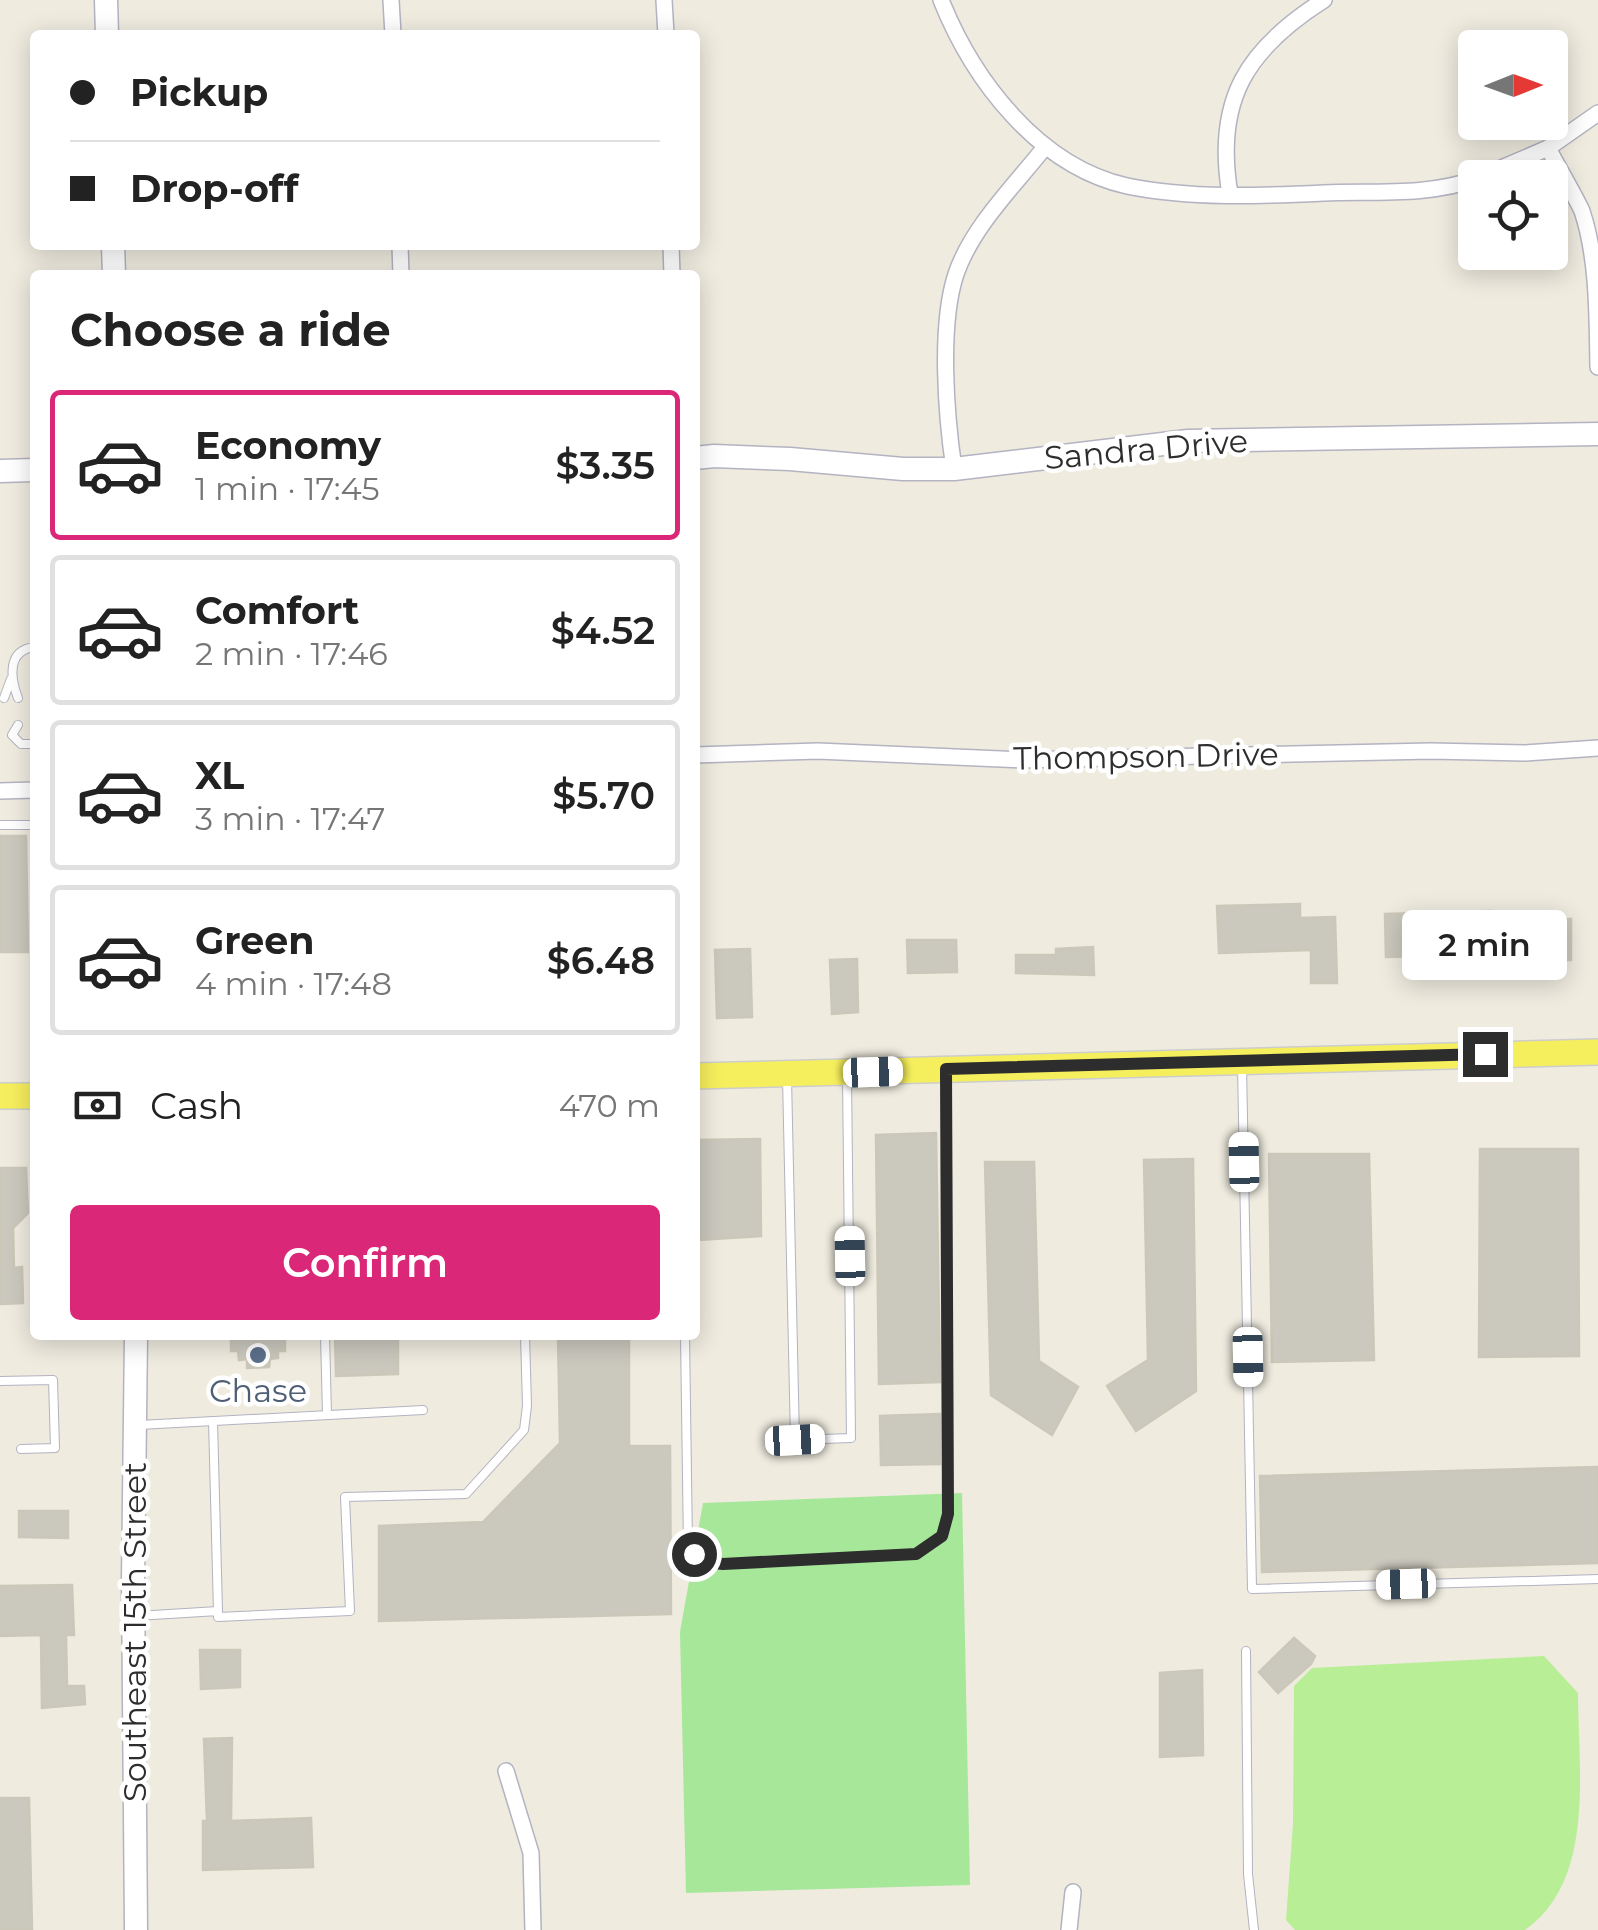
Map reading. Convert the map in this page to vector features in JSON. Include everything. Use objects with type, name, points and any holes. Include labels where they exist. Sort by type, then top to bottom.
[{"type":"main road","points":[[700,1076],[1598,1052]]},
{"type":"main road","points":[[0,1096],[30,1096]]},
{"type":"street","points":[[106,0],[107,30]]},
{"type":"street","points":[[391,0],[393,30]]},
{"type":"street","points":[[664,0],[666,30]]},
{"type":"street","points":[[941,0],[959,43],[980,78],[1044,146],[1076,165],[1125,185],[1268,196],[1458,184]]},
{"type":"street","points":[[1230,194],[1225,167],[1232,99],[1267,42],[1286,24],[1324,0]]},
{"type":"street","points":[[1519,160],[1548,148],[1598,113]]},
{"type":"street","points":[[954,468],[949,435],[948,342],[949,306],[956,272],[975,236],[1044,146]]},
{"type":"street","points":[[1548,148],[1583,213],[1592,242],[1598,367]]},
{"type":"street","name":"Sandra Drive","points":[[700,458],[733,456],[904,470],[954,468],[1188,441],[1598,434]]},
{"type":"street","points":[[0,471],[30,470]]},
{"type":"street","name":"Thompson Drive","points":[[700,755],[818,751],[1022,760],[1431,751],[1525,754],[1598,748]]},
{"type":"street","points":[[0,791],[30,790]]},
{"type":"street","name":"Southeast 15th Street","points":[[136,1340],[136,1930]]},
{"type":"street","points":[[506,1771],[531,1853],[533,1930]]},
{"type":"street","points":[[1069,1930],[1073,1892]]},
{"type":"lane","points":[[4,698],[15,656],[30,648]]},
{"type":"lane","points":[[11,679],[18,698]]},
{"type":"lane","points":[[4,724],[22,744],[30,744]]},
{"type":"lane","points":[[12,735],[18,725]]},
{"type":"lane","points":[[0,826],[30,824]]},
{"type":"lane","points":[[1242,1061],[1252,1589],[1598,1579]]},
{"type":"lane","points":[[684,1340],[688,1546],[694,1554],[705,1562],[723,1564],[916,1554],[942,1536],[948,1514],[946,1069]]},
{"type":"lane","points":[[787,1074],[795,1440],[851,1438],[848,1072]]},
{"type":"lane","points":[[325,1340],[326,1414]]},
{"type":"lane","points":[[213,1421],[218,1617],[350,1611],[346,1497],[466,1494],[524,1430],[528,1406],[525,1340]]},
{"type":"lane","points":[[0,1381],[53,1380],[55,1448],[20,1449]]},
{"type":"lane","points":[[134,1426],[423,1410]]},
{"type":"lane","points":[[133,1616],[218,1611]]},
{"type":"lane","points":[[1246,1650],[1248,1874],[1254,1930]]},
{"type":"green space","points":[[962,1493],[970,1885],[686,1893],[680,1632],[703,1503]]},
{"type":"green space","points":[[1544,1656],[1578,1693],[1580,1755],[1573,1853],[1563,1883],[1548,1909],[1525,1930],[1295,1930],[1286,1920],[1293,1824],[1294,1686],[1312,1668]]},
{"type":"building","points":[[0,836],[26,836],[28,952],[0,952]]},
{"type":"building","points":[[1300,904],[1300,918],[1335,917],[1337,983],[1311,983],[1311,950],[1219,953],[1217,906]]},
{"type":"building","points":[[1490,911],[1492,954],[1386,957],[1385,914]]},
{"type":"building","points":[[1571,919],[1571,960],[1521,960],[1520,920]]},
{"type":"building","points":[[907,940],[956,940],[957,972],[908,973]]},
{"type":"building","points":[[1093,947],[1094,975],[1016,973],[1016,955],[1056,955],[1056,949]]},
{"type":"building","points":[[750,949],[752,1017],[717,1018],[715,950]]},
{"type":"building","points":[[857,959],[858,1012],[832,1014],[830,960]]},
{"type":"building","points":[[936,1133],[940,1382],[879,1384],[876,1135]]},
{"type":"building","points":[[760,1139],[761,1236],[700,1240],[700,1140]]},
{"type":"building","points":[[1480,1149],[1578,1149],[1579,1356],[1479,1357]]},
{"type":"building","points":[[1269,1154],[1369,1154],[1374,1360],[1272,1362]]},
{"type":"building","points":[[1193,1159],[1196,1391],[1136,1431],[1107,1386],[1148,1360],[1144,1160]]},
{"type":"building","points":[[985,1162],[1034,1162],[1039,1361],[1078,1387],[1052,1435],[991,1395]]},
{"type":"building","points":[[0,1168],[26,1168],[28,1213],[13,1228],[14,1268],[22,1267],[23,1303],[0,1304]]},
{"type":"building","name":"Chase","points":[[231,1340],[285,1340],[285,1351],[278,1351],[278,1358],[270,1359],[269,1367],[247,1368],[247,1359],[239,1360],[238,1351],[231,1351]]},
{"type":"building","points":[[335,1340],[398,1340],[398,1374],[336,1376]]},
{"type":"building","points":[[558,1340],[629,1340],[629,1446],[670,1446],[671,1614],[379,1621],[379,1526],[483,1522],[560,1443]]},
{"type":"building","points":[[940,1414],[940,1464],[881,1465],[880,1416]]},
{"type":"building","points":[[1598,1467],[1598,1563],[1262,1572],[1260,1476]]},
{"type":"building","points":[[19,1511],[68,1511],[68,1538],[19,1537]]},
{"type":"building","points":[[72,1585],[74,1635],[66,1635],[67,1686],[84,1686],[85,1704],[42,1708],[41,1635],[0,1636],[0,1586]]},
{"type":"building","points":[[1294,1638],[1315,1656],[1278,1693],[1259,1672]]},
{"type":"building","points":[[200,1650],[240,1650],[240,1687],[201,1689]]},
{"type":"building","points":[[1202,1670],[1203,1755],[1160,1757],[1160,1673]]},
{"type":"building","points":[[232,1738],[231,1821],[311,1818],[313,1867],[203,1870],[203,1821],[207,1821],[204,1739]]},
{"type":"building","points":[[0,1798],[29,1798],[32,1930],[0,1930]]},
{"type":"place","name":"Chase","points":[[258,1355]]},
{"type":"route","points":[[694,1554],[705,1562],[723,1564],[916,1554],[942,1536],[948,1514],[946,1069],[1485,1054]]}]
